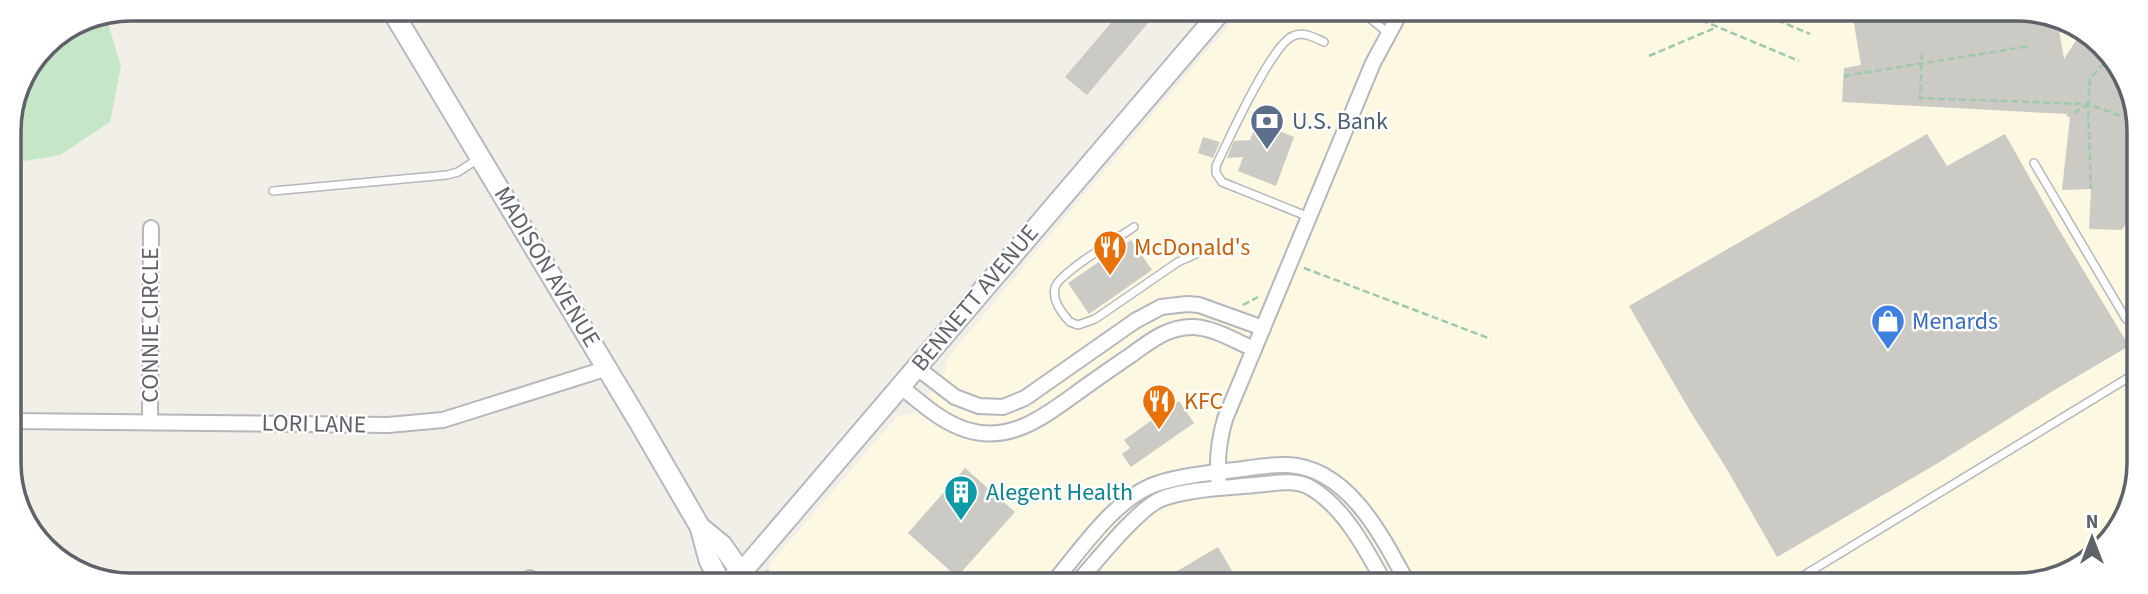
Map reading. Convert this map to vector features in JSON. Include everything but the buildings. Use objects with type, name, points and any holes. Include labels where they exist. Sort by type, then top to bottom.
[{"type":"main road","name":"MADISON AVENUE","points":[[398,21],[608,368],[700,527],[716,573]]},
{"type":"main road","name":"BENNETT AVENUE","points":[[744,573],[1212,21]]},
{"type":"main road","name":"MADISON AVENUE","points":[[700,527],[722,545],[736,573]]},
{"type":"street","points":[[1219,488],[1218,447],[1225,419],[1373,63],[1395,21]]},
{"type":"street","name":"CONNIE CIRCLE","points":[[150,422],[151,228]]},
{"type":"street","points":[[916,368],[955,397],[979,406],[1003,407],[1025,398],[1135,321],[1161,307],[1199,305],[1263,328]]},
{"type":"street","points":[[900,386],[953,424],[981,433],[1004,432],[1038,420],[1158,336],[1170,331],[1181,328],[1204,329],[1254,349]]},
{"type":"street","name":"LORI LANE","points":[[21,421],[388,425],[426,423],[468,414],[608,368]]},
{"type":"street","points":[[1061,573],[1113,512],[1154,485],[1217,472],[1289,465],[1313,471],[1334,482],[1362,506],[1402,573]]},
{"type":"street","points":[[1086,573],[1147,508],[1160,500],[1219,488],[1288,482],[1309,486],[1331,502],[1366,550],[1379,573]]},
{"type":"lane","points":[[1373,21],[1388,33]]},
{"type":"lane","points":[[1309,217],[1223,182],[1216,173],[1216,166],[1278,50],[1296,34],[1308,35],[1324,42]]},
{"type":"lane","points":[[273,191],[447,176],[481,157]]},
{"type":"lane","points":[[2034,163],[2127,320]]},
{"type":"lane","points":[[1134,227],[1055,283],[1055,301],[1070,322],[1078,325],[1095,319],[1178,262],[1196,254]]},
{"type":"lane","points":[[1806,573],[2127,378]]},
{"type":"path","points":[[1703,21],[1799,61]]},
{"type":"path","points":[[1779,21],[1810,34]]},
{"type":"path","points":[[1649,56],[1717,27]]},
{"type":"path","points":[[1844,76],[2030,46]]},
{"type":"path","points":[[1922,53],[1920,98],[2088,104],[2126,118]]},
{"type":"path","points":[[2091,189],[2088,104],[2090,79],[2103,64]]},
{"type":"path","points":[[2074,113],[2088,104]]},
{"type":"path","points":[[1290,262],[1491,339]]},
{"type":"shaded area","points":[[1232,21],[2017,21],[2045,25],[2072,36],[2100,59],[2116,83],[2125,110],[2127,463],[2123,491],[2112,518],[2089,546],[2059,565],[2024,573],[767,573],[773,560],[897,417],[913,414],[946,371],[947,359]]},
{"type":"green space","points":[[108,24],[121,66],[110,122],[60,155],[25,161],[21,159],[21,124],[32,83],[44,64],[59,48],[89,29]]},
{"type":"place","name":"U.S. Bank","points":[[1267,151]]},
{"type":"place","name":"McDonald's","points":[[1110,277]]},
{"type":"place","name":"Menards","points":[[1888,351]]},
{"type":"place","name":"KFC","points":[[1159,431]]},
{"type":"place","name":"Alegent Health","points":[[961,522]]}]
